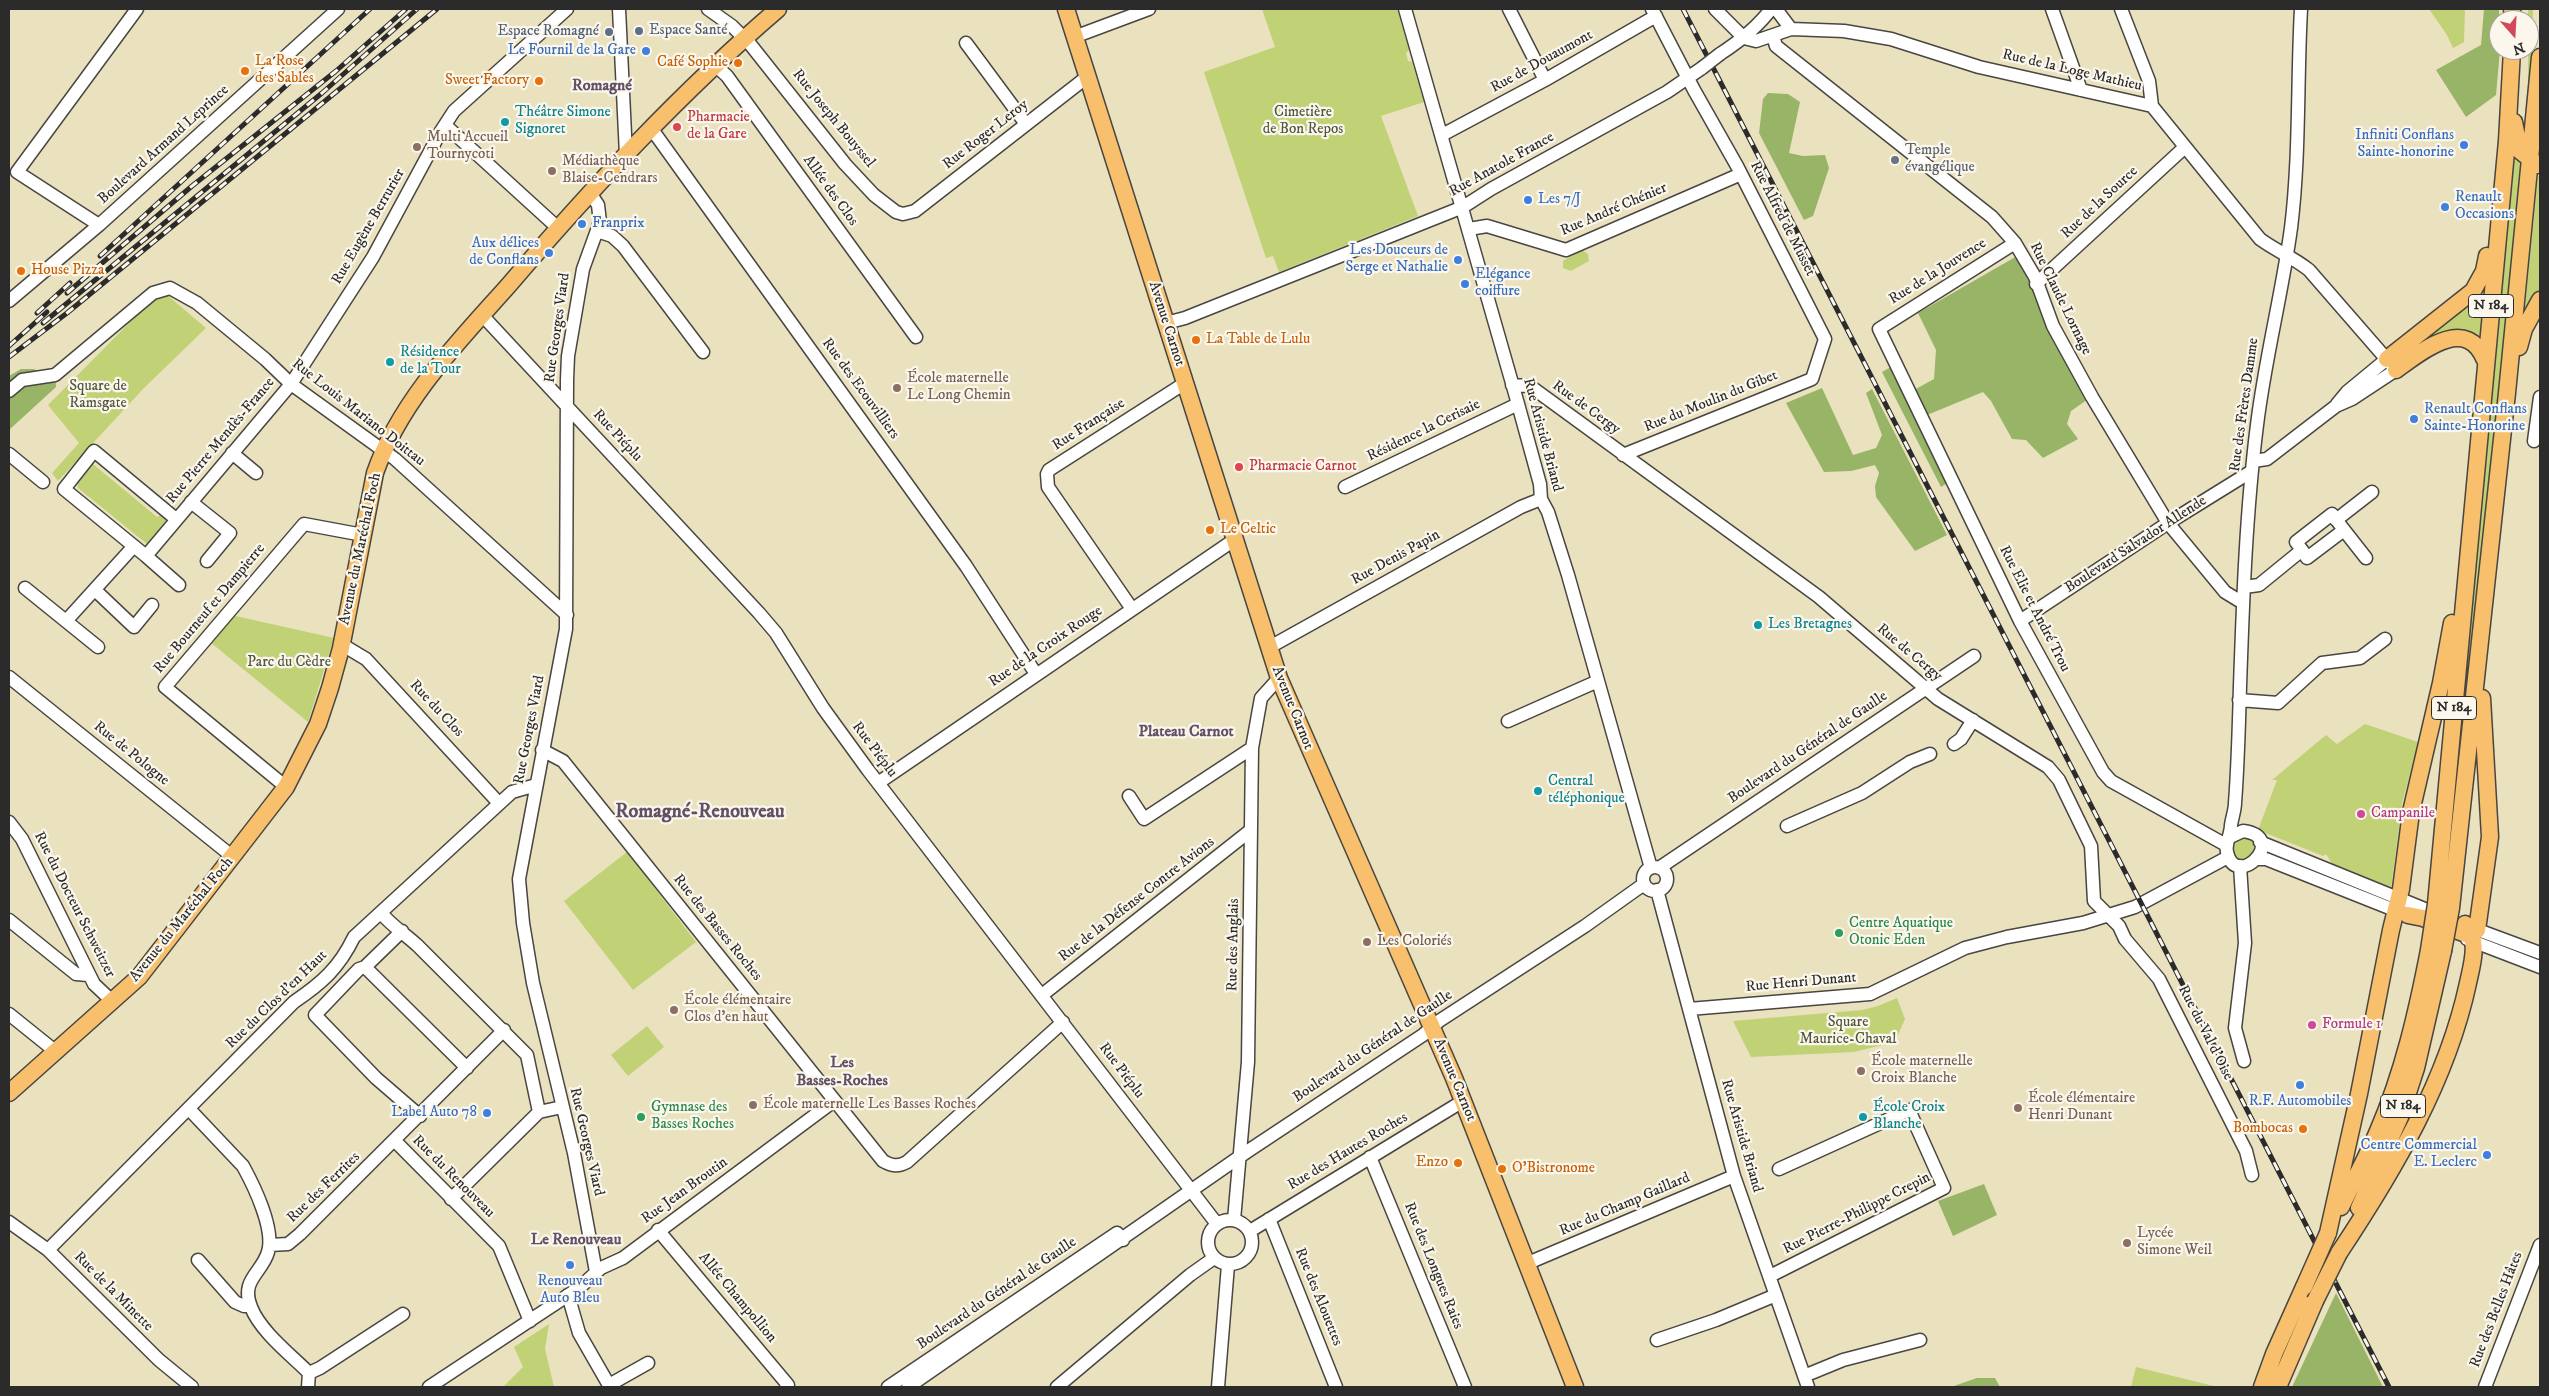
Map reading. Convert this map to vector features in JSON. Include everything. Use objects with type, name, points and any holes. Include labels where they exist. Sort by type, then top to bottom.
[{"type":"main road","name":"Avenue du Maréchal Foch","points":[[9,1093],[113,1002],[157,954],[286,787],[318,724],[330,688],[341,644],[371,486],[383,451],[424,386],[482,315],[558,228],[651,128],[744,38],[778,9]]},
{"type":"main road","name":"Avenue Carnot","points":[[1066,9],[1278,678],[1463,1101],[1575,1387]]},
{"type":"main road","name":"N 184","points":[[2278,1387],[2315,1300],[2339,1253],[2400,1116],[2425,1039],[2479,644],[2507,393],[2536,163],[2540,57]]},
{"type":"main road","name":"N 184","points":[[2443,906],[2472,513],[2507,137],[2512,60]]},
{"type":"main road","points":[[2510,99],[2518,147],[2536,163]]},
{"type":"main road","points":[[2392,364],[2466,298],[2481,279],[2487,261],[2507,137]]},
{"type":"main road","points":[[2507,393],[2524,329],[2540,300]]},
{"type":"main road","points":[[2392,364],[2446,339],[2461,339],[2473,344],[2482,351],[2485,360]]},
{"type":"main road","points":[[2328,1233],[2400,911],[2411,812],[2443,676],[2472,513]]},
{"type":"main road","points":[[2339,1253],[2377,1194],[2436,1084],[2453,1041],[2473,961],[2482,950],[2473,934],[2488,866],[2490,813],[2479,644]]},
{"type":"main road","points":[[2400,911],[2466,934],[2473,934]]},
{"type":"main road","name":"N 184","points":[[2262,1387],[2274,1354],[2328,1233],[2378,1131],[2398,1074],[2436,951]]},
{"type":"street","points":[[99,225],[17,172],[137,9]]},
{"type":"street","name":"Boulevard Armand Leprince","points":[[9,301],[99,225],[338,9]]},
{"type":"street","name":"Rue Eugène Berrurier","points":[[291,384],[373,257],[445,125],[462,103],[567,9]]},
{"type":"street","points":[[619,9],[626,155]]},
{"type":"street","name":"Rue Joseph Bouyssel","points":[[708,9],[744,38],[772,69],[845,164],[890,209],[903,214]]},
{"type":"street","points":[[1074,38],[1149,9]]},
{"type":"street","name":"Rue Aristide Briand","points":[[1404,9],[1442,135],[1455,186],[1463,207],[1518,404],[1540,484],[1540,499],[1548,512],[1655,868]]},
{"type":"street","points":[[1509,9],[1545,80]]},
{"type":"street","points":[[1716,9],[1744,38]]},
{"type":"street","name":"Rue Anatole France","points":[[1166,323],[1185,318],[1463,207],[1491,189],[1667,92],[1744,38],[1761,23],[1772,9]]},
{"type":"street","points":[[1776,9],[1791,29]]},
{"type":"street","points":[[2052,9],[2081,90]]},
{"type":"street","points":[[2121,9],[2149,81],[2152,106]]},
{"type":"street","name":"Rue des Frères Damme","points":[[2228,846],[2235,806],[2243,603],[2255,441],[2290,228],[2295,164],[2301,9]]},
{"type":"street","points":[[1654,12],[1688,78]]},
{"type":"street","name":"Rue de Douaumont","points":[[1442,135],[1545,80],[1654,12]]},
{"type":"street","name":"Rue de la Loge Mathieu","points":[[1744,38],[1756,41],[1791,29],[1844,31],[1891,39],[1978,67],[2152,106],[2260,239],[2274,250],[2285,253],[2309,270],[2392,364]]},
{"type":"street","name":"Rue Claude Lornage","points":[[1773,36],[1776,46],[1992,217],[2015,243],[2035,277],[2036,284],[2062,342],[2168,523],[2225,592],[2243,603]]},
{"type":"street","points":[[966,43],[1026,124]]},
{"type":"street","name":"Allée des Clos","points":[[716,66],[726,76],[916,336]]},
{"type":"street","name":"Rue Roger Leroy","points":[[903,214],[915,211],[1087,77]]},
{"type":"street","name":"Rue Alfred de Musset","points":[[1688,78],[1741,174],[1825,339],[1812,379]]},
{"type":"street","points":[[445,125],[558,228]]},
{"type":"street","name":"Rue des Ecouvilliers","points":[[651,128],[960,558],[1036,674]]},
{"type":"street","name":"Rue de la Source","points":[[2036,284],[2185,147]]},
{"type":"street","name":"Rue André Chénier","points":[[1469,229],[1487,226],[1566,250],[1741,174]]},
{"type":"street","name":"Rue Georges Viard","points":[[590,193],[600,210],[597,231],[583,269],[568,356],[565,403],[567,615],[519,879],[522,923],[533,983],[574,1153],[596,1272]]},
{"type":"street","points":[[597,231],[612,236],[623,246],[703,352]]},
{"type":"street","name":"Rue de la Jouvence","points":[[1879,329],[2015,243]]},
{"type":"street","name":"Rue Louis Mariano Doittau","points":[[9,391],[22,380],[55,375],[131,310],[153,294],[166,288],[178,291],[197,303],[265,358],[291,384],[395,459],[567,615]]},
{"type":"street","name":"Rue Piéplu","points":[[482,315],[776,633],[823,708],[878,783],[1217,1224]]},
{"type":"street","name":"Rue Elie et André Trou","points":[[1879,329],[2020,621],[2103,772],[2112,781],[2228,846]]},
{"type":"street","name":"Boulevard Salvador Allende","points":[[2020,621],[2253,466],[2267,459],[2336,406],[2347,392],[2392,364]]},
{"type":"street","name":"Rue du Moulin du Gibet","points":[[1623,455],[1812,379]]},
{"type":"street","name":"Rue Française","points":[[1132,609],[1048,487],[1047,474],[1049,470],[1185,383]]},
{"type":"street","name":"Rue Pierre Mendès-France","points":[[176,520],[94,451],[64,489],[146,556],[291,384]]},
{"type":"street","name":"Rue de Cergy","points":[[1512,385],[1530,386],[1819,597],[1925,689],[2048,767],[2059,780],[2092,846],[2094,901]]},
{"type":"street","points":[[2534,441],[2540,397]]},
{"type":"street","name":"Résidence la Cerisaie","points":[[1345,487],[1518,404]]},
{"type":"street","points":[[2255,441],[2273,446],[2287,442]]},
{"type":"street","points":[[9,454],[43,482]]},
{"type":"street","points":[[232,454],[256,473]]},
{"type":"street","points":[[2336,520],[2372,492]]},
{"type":"street","name":"Rue Denis Papin","points":[[1268,648],[1521,507],[1540,499]]},
{"type":"street","points":[[191,502],[230,533],[207,561]]},
{"type":"street","points":[[2344,530],[2307,558],[2296,542],[2332,514],[2366,558]]},
{"type":"street","name":"Rue Bourneuf et Dampierre","points":[[286,787],[164,687],[304,524],[363,535]]},
{"type":"street","name":"Rue de la Croix Rouge","points":[[878,783],[1234,540]]},
{"type":"street","points":[[66,621],[134,546]]},
{"type":"street","points":[[2244,587],[2259,585],[2302,550]]},
{"type":"street","points":[[146,556],[179,585]]},
{"type":"street","points":[[25,588],[98,647]]},
{"type":"street","points":[[95,590],[134,627],[152,605]]},
{"type":"street","points":[[2240,700],[2278,703],[2322,663],[2360,658],[2385,639]]},
{"type":"street","name":"Rue du Clos","points":[[341,644],[366,659],[496,800],[502,802]]},
{"type":"street","name":"Boulevard du Général de Gaulle","points":[[1655,868],[1974,656]]},
{"type":"street","name":"Rue de Pologne","points":[[9,677],[233,857]]},
{"type":"street","name":"Rue des Anglais","points":[[1234,1220],[1248,1062],[1252,748],[1261,698],[1278,678]]},
{"type":"street","points":[[1508,722],[1598,682]]},
{"type":"street","points":[[1954,744],[1961,739],[1973,720]]},
{"type":"street","points":[[1129,796],[1144,819],[1252,748]]},
{"type":"street","name":"Rue des Basses Roches","points":[[542,750],[563,761],[884,1161],[899,1166],[907,1162],[1063,1022]]},
{"type":"street","points":[[1787,826],[1862,793],[1910,762],[1930,754]]},
{"type":"street","name":"Rue du Clos d'en Haut","points":[[48,1250],[294,1002],[313,989],[343,959],[354,938],[512,792],[536,785]]},
{"type":"street","name":"Rue des Frères Damme","points":[[2235,806],[2243,831]]},
{"type":"street","name":"Rue du Docteur Schweitzer","points":[[9,822],[22,839],[88,975],[94,984],[113,1002]]},
{"type":"street","name":"Rue de la Défense Contre Avions","points":[[1042,995],[1251,830]]},
{"type":"street","points":[[2083,923],[2094,901],[2110,916],[2147,902],[2228,846],[2243,831],[2254,834],[2260,842],[2400,911]]},
{"type":"street","points":[[2240,866],[2250,865],[2258,859],[2260,842]]},
{"type":"street","points":[[2228,846],[2240,866],[2245,943],[2235,1028],[2244,1060]]},
{"type":"street","points":[[2258,859],[2266,859],[2400,911]]},
{"type":"street","points":[[1655,868],[1664,872],[1666,879],[1664,886],[1657,890],[1650,889],[1644,884],[1643,876],[1655,868]]},
{"type":"street","name":"Boulevard du Général de Gaulle","points":[[908,1387],[1123,1240],[1239,1157],[1432,1029],[1439,1021],[1585,926],[1644,884]]},
{"type":"street","name":"Rue Aristide Briand","points":[[1657,890],[1734,1176],[1806,1382]]},
{"type":"street","points":[[381,913],[504,1030],[527,1055],[539,1112]]},
{"type":"street","name":"Rue Henri Dunant","points":[[1688,1009],[1870,994],[1965,948],[2007,937],[2110,916]]},
{"type":"street","name":"Rue du Val d'Oise","points":[[2110,916],[2119,926],[2125,939],[2160,979],[2246,1151],[2252,1175]]},
{"type":"street","points":[[9,920],[76,974],[88,975]]},
{"type":"street","points":[[402,931],[365,967],[359,969],[314,1015],[376,1078],[420,1116]]},
{"type":"street","points":[[2473,934],[2540,954]]},
{"type":"street","points":[[2473,934],[2540,967]]},
{"type":"street","points":[[365,967],[467,1068]]},
{"type":"street","points":[[9,1014],[55,1051]]},
{"type":"street","name":"Rue du Renouveau","points":[[504,1030],[394,1141],[499,1246],[530,1321]]},
{"type":"street","name":"Rue Jean Broutin","points":[[428,1387],[587,1282],[596,1272],[614,1264],[834,1101]]},
{"type":"street","name":"Rue des Hautes Roches","points":[[1250,1231],[1463,1101]]},
{"type":"street","points":[[451,1199],[539,1112],[562,1107]]},
{"type":"street","points":[[189,1109],[243,1166],[268,1222],[270,1245],[268,1253],[250,1281],[248,1294],[250,1306],[257,1320],[309,1373],[308,1387]]},
{"type":"street","name":"Rue Pierre-Philippe Crepin","points":[[1770,1276],[1944,1188],[1909,1110],[1779,1169]]},
{"type":"street","name":"Rue des Ferrites","points":[[270,1245],[284,1246],[292,1242],[394,1141]]},
{"type":"street","name":"Rue des Longues Raies","points":[[1370,1157],[1465,1387]]},
{"type":"street","name":"Rue du Champ Gaillard","points":[[1528,1263],[1734,1176]]},
{"type":"street","name":"Rue des Alouettes","points":[[1269,1219],[1336,1387]]},
{"type":"street","points":[[1234,1220],[1240,1222],[1250,1231],[1253,1244],[1248,1257],[1242,1262],[1228,1265],[1214,1258],[1208,1240],[1212,1229],[1217,1224],[1234,1220]]},
{"type":"street","name":"Rue de la Minette","points":[[9,1222],[48,1250],[159,1360],[192,1387]]},
{"type":"street","name":"Allée Champollion","points":[[658,1230],[788,1385],[786,1387]]},
{"type":"street","name":"Boulevard du Général de Gaulle","points":[[888,1387],[1117,1233],[1123,1240]]},
{"type":"street","name":"Rue des Belles Hâtes","points":[[2485,1387],[2540,1245]]},
{"type":"street","points":[[1057,1387],[1176,1286],[1214,1258]]},
{"type":"street","points":[[198,1260],[236,1302],[244,1306],[250,1306]]},
{"type":"street","points":[[1218,1387],[1228,1265]]},
{"type":"street","points":[[568,1295],[579,1333],[609,1386],[648,1363]]},
{"type":"street","points":[[1657,1340],[1716,1320],[1776,1295]]},
{"type":"street","points":[[309,1373],[320,1368],[403,1314]]},
{"type":"street","points":[[1806,1382],[1844,1360],[1920,1340]]},
{"type":"green space","name":"Cimetière de Bon Repos","points":[[1262,9],[1397,9],[1409,50],[1406,53],[1408,61],[1412,62],[1424,102],[1381,116],[1418,216],[1279,272],[1273,256],[1266,258],[1204,72],[1275,47]]},
{"type":"green space","points":[[2429,9],[2465,9],[2464,42],[2453,48],[2447,35]]},
{"type":"green space","points":[[2484,9],[2499,9],[2489,10],[2489,60],[2499,60],[2496,95],[2466,117],[2436,70],[2481,45]]},
{"type":"green space","points":[[2528,60],[2532,60],[2532,86],[2523,139]]},
{"type":"green space","points":[[1768,93],[1788,94],[1800,102],[1789,153],[1803,156],[1825,155],[1829,168],[1813,216],[1804,220],[1759,133],[1763,99]]},
{"type":"green space","points":[[2516,160],[2525,165],[2455,815],[2453,815],[2511,164]]},
{"type":"green space","points":[[2538,176],[2540,176],[2540,292],[2524,317]]},
{"type":"green space","points":[[1582,250],[1588,254],[1589,261],[1571,271],[1563,268],[1563,261]]},
{"type":"green space","points":[[2024,252],[2091,397],[2071,411],[2067,424],[2078,439],[2043,458],[2026,440],[2012,439],[1991,401],[1983,392],[1927,415],[1914,390],[1934,379],[1936,350],[1918,313]]},
{"type":"green space","name":"Square de Ramsgate","points":[[167,295],[206,328],[144,388],[58,481],[52,473],[79,443],[48,405],[150,302]]},
{"type":"green space","points":[[2474,304],[2484,308],[2481,341],[2408,350],[2465,306]]},
{"type":"green space","points":[[1891,367],[1950,481],[1941,487],[1882,372]]},
{"type":"green space","points":[[21,369],[33,369],[55,375],[56,387],[9,430],[9,376]]},
{"type":"green space","points":[[1822,388],[1853,455],[1876,448],[1882,435],[1866,393],[1872,389],[1947,535],[1915,551],[1876,497],[1875,486],[1879,473],[1875,465],[1851,471],[1824,472],[1786,403]]},
{"type":"green space","points":[[93,464],[157,517],[162,514],[168,518],[147,544],[78,488],[77,482]]},
{"type":"green space","name":"Parc du Cèdre","points":[[231,615],[334,638],[308,722],[210,642]]},
{"type":"green space","name":"Campanile","points":[[2365,724],[2418,742],[2402,804],[2391,889],[2334,867],[2326,854],[2323,856],[2258,830],[2277,780],[2272,780],[2326,735],[2337,744]]},
{"type":"green space","points":[[2244,836],[2252,840],[2256,848],[2252,856],[2244,860],[2236,856],[2232,848],[2236,840]]},
{"type":"green space","points":[[627,852],[696,942],[633,990],[564,901]]},
{"type":"green space","name":"Square Maurice-Chaval","points":[[1897,998],[1905,1019],[1895,1042],[1854,1052],[1751,1057],[1733,1021],[1862,1010]]},
{"type":"green space","points":[[647,1026],[664,1047],[628,1076],[611,1055]]},
{"type":"green space","points":[[1984,1184],[1997,1215],[1953,1236],[1938,1201]]},
{"type":"green space","points":[[2336,1293],[2383,1387],[2292,1387]]},
{"type":"green space","points":[[549,1324],[545,1349],[554,1387],[503,1387],[523,1367],[514,1347]]},
{"type":"green space","points":[[2136,1367],[2218,1387],[2131,1387]]},
{"type":"green space","points":[[1977,1378],[1995,1378],[2000,1387],[1951,1387]]},
{"type":"railway","points":[[100,256],[370,9]]},
{"type":"railway","points":[[67,293],[192,186],[336,71],[406,9]]},
{"type":"railway","points":[[43,323],[322,93],[417,9]]},
{"type":"railway","points":[[9,357],[67,313],[437,9]]},
{"type":"railway","points":[[1683,9],[2389,1387]]},
{"type":"railway","points":[[37,313],[70,283]]},
{"type":"railway","points":[[9,346],[47,312]]},
{"type":"place","name":"Espace Santé","points":[[639,31]]},
{"type":"place","name":"Espace Romagné","points":[[609,32]]},
{"type":"place","name":"Le Fournil de la Gare","points":[[646,51]]},
{"type":"place","name":"Café Sophie","points":[[738,63]]},
{"type":"place","name":"La Rose des Sables","points":[[245,71]]},
{"type":"place","name":"Sweet Factory","points":[[539,81]]},
{"type":"place","name":"Théâtre Simone Signoret","points":[[505,122]]},
{"type":"place","name":"Pharmacie de la Gare","points":[[677,127]]},
{"type":"place","name":"Infiniti Conflans Sainte-honorine","points":[[2464,145]]},
{"type":"place","name":"Multi Accueil Tournycoti","points":[[417,147]]},
{"type":"place","name":"Temple évangélique","points":[[1895,160]]},
{"type":"place","name":"Médiathèque Blaise-Cendrars","points":[[552,171]]},
{"type":"place","name":"Les 7/J","points":[[1528,200]]},
{"type":"place","name":"Renault Occasions","points":[[2445,207]]},
{"type":"place","name":"Franprix","points":[[582,224]]},
{"type":"place","name":"Aux délices de Conflans","points":[[549,253]]},
{"type":"place","name":"Les Douceurs de Serge et Nathalie","points":[[1458,260]]},
{"type":"place","name":"House Pizza","points":[[21,271]]},
{"type":"place","name":"Elégance coiffure","points":[[1465,284]]},
{"type":"place","name":"La Table de Lulu","points":[[1196,340]]},
{"type":"place","name":"Résidence de la Tour","points":[[390,362]]},
{"type":"place","name":"École maternelle Le Long Chemin","points":[[897,388]]},
{"type":"place","name":"Renault Conflans Sainte-Honorine","points":[[2414,419]]},
{"type":"place","name":"Pharmacie Carnot","points":[[1239,467]]},
{"type":"place","name":"Le Celtic","points":[[1210,530]]},
{"type":"place","name":"Les Bretagnes","points":[[1758,625]]},
{"type":"place","name":"Central téléphonique","points":[[1538,791]]},
{"type":"place","name":"Campanile","points":[[2361,814]]},
{"type":"place","name":"Centre Aquatique Otonic Eden","points":[[1839,933]]},
{"type":"place","name":"Les Coloriés","points":[[1367,942]]},
{"type":"place","name":"École élémentaire Clos d'en haut","points":[[674,1010]]},
{"type":"place","name":"Formule 1","points":[[2312,1025]]},
{"type":"place","name":"École maternelle Croix Blanche","points":[[1861,1071]]},
{"type":"place","name":"R.F. Automobiles","points":[[2300,1085]]},
{"type":"place","name":"École maternelle Les Basses Roches","points":[[753,1105]]},
{"type":"place","name":"École élémentaire Henri Dunant","points":[[2018,1108]]},
{"type":"place","name":"Label Auto 78","points":[[487,1113]]},
{"type":"place","name":"Gymnase des Basses Roches","points":[[641,1117]]},
{"type":"place","name":"École Croix Blanche","points":[[1863,1117]]},
{"type":"place","name":"Bombocas","points":[[2303,1129]]},
{"type":"place","name":"Centre Commercial E. Leclerc","points":[[2487,1155]]},
{"type":"place","name":"Enzo","points":[[1458,1163]]},
{"type":"place","name":"O'Bistronome","points":[[1502,1169]]},
{"type":"place","name":"Lycée Simone Weil","points":[[2127,1243]]},
{"type":"place","name":"Renouveau Auto Bleu","points":[[570,1265]]},
{"type":"district","name":"Romagné","points":[[602,87]]},
{"type":"district","name":"Plateau Carnot","points":[[1186,733]]},
{"type":"district","name":"Romagné-Renouveau","points":[[700,813]]},
{"type":"district","name":"Les Basses-Roches","points":[[842,1073]]},
{"type":"district","name":"Le Renouveau","points":[[576,1241]]}]
